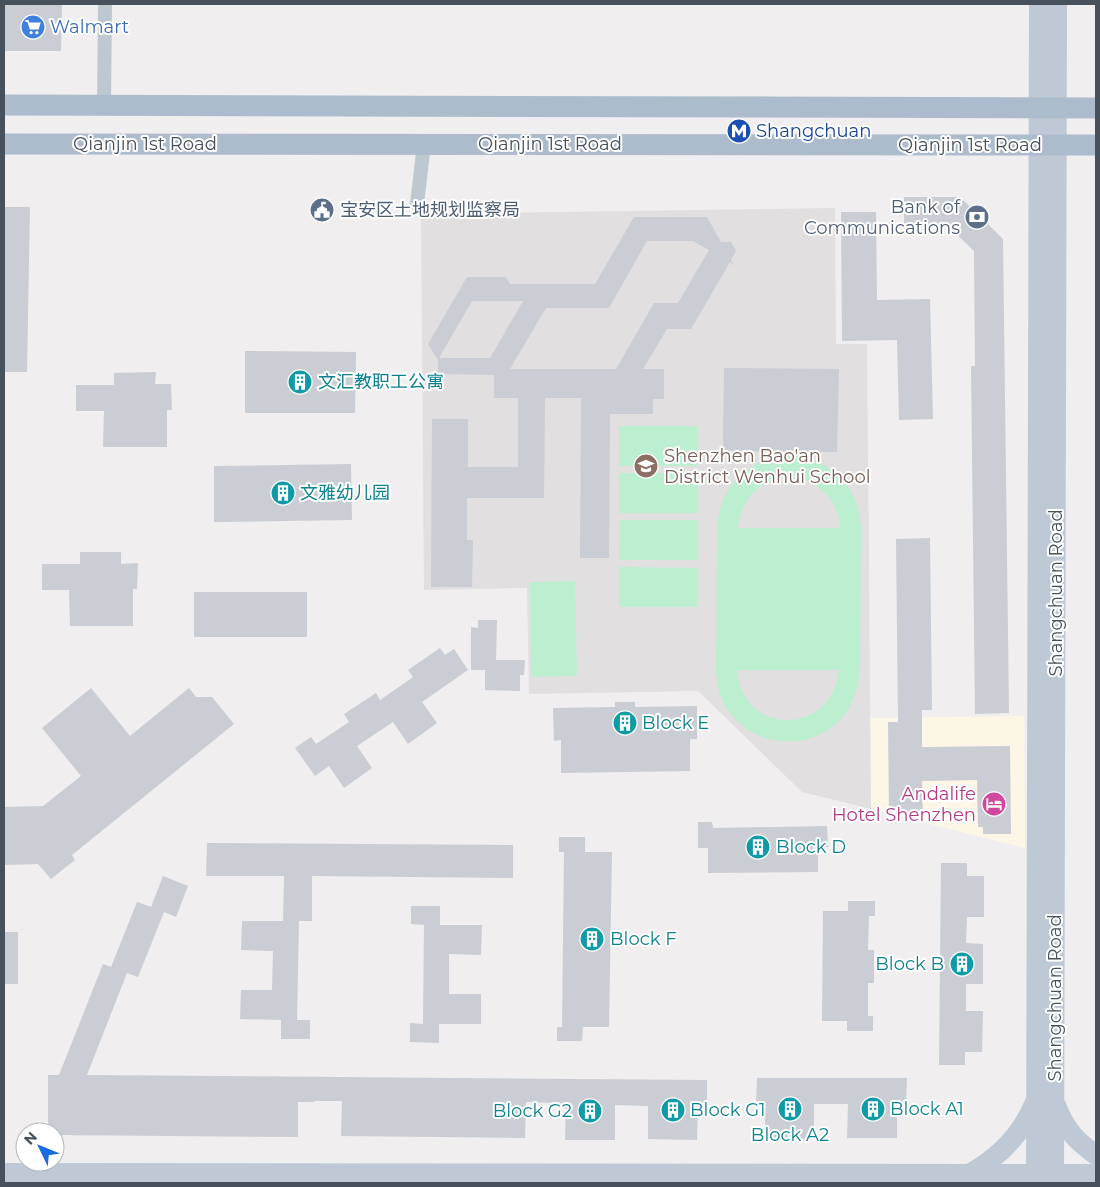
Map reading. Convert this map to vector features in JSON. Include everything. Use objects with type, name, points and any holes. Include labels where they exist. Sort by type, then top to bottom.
[{"type":"main road","name":"Shangchuan Road","points":[[1039,4],[1048,108],[1045,1179]]},
{"type":"main road","name":"Shangchuan Road","points":[[1048,108],[1057,4]]},
{"type":"main road","points":[[4,105],[1096,108]]},
{"type":"main road","name":"Qianjin 1st Road","points":[[4,144],[1096,145]]},
{"type":"main road","points":[[967,1175],[981,1167],[1006,1147],[1045,1100],[1072,1135],[1096,1155]]},
{"type":"main road","points":[[4,1173],[533,1179],[967,1175],[1045,1179],[1096,1174]]},
{"type":"street","points":[[104,106],[105,4]]},
{"type":"street","points":[[417,204],[424,144]]},
{"type":"shaded area","name":"Shenzhen Bao'an District Wenhui School","points":[[835,208],[836,344],[867,344],[871,809],[802,792],[698,691],[529,694],[527,588],[424,590],[421,214]]},
{"type":"shaded area","points":[[1024,716],[1025,848],[871,809],[870,718]]},
{"type":"green space","points":[[619,426],[697,426],[697,466],[619,466]]},
{"type":"green space","points":[[789,456],[804,458],[830,469],[840,476],[854,498],[859,511],[861,527],[860,671],[857,688],[845,714],[831,727],[815,736],[798,741],[780,741],[762,737],[746,729],[733,717],[723,701],[716,671],[717,526],[720,511],[724,497],[739,476],[760,463],[774,458]],"holes":[[[789,477],[809,482],[825,492],[835,508],[840,528],[738,528],[743,508],[754,492],[769,482]],[[737,670],[839,670],[833,692],[821,708],[805,717],[787,720],[770,717],[754,708],[743,692]]]},
{"type":"green space","points":[[619,473],[697,473],[697,513],[619,513]]},
{"type":"green space","points":[[620,520],[697,520],[697,560],[619,560]]},
{"type":"green space","points":[[619,567],[697,568],[697,607],[619,607]]},
{"type":"green space","points":[[575,581],[577,676],[531,677],[530,582]]},
{"type":"building","name":"Walmart","points":[[4,4],[62,4],[61,51],[4,51]]},
{"type":"building","points":[[904,197],[960,197],[1003,239],[1009,713],[975,714],[971,366],[975,366],[974,251],[948,226],[904,226]]},
{"type":"building","points":[[4,207],[30,207],[27,372],[4,372]]},
{"type":"building","points":[[841,212],[876,212],[877,300],[930,299],[933,419],[899,420],[897,340],[842,341]]},
{"type":"building","points":[[634,217],[707,217],[721,242],[731,242],[736,251],[731,260],[734,265],[730,262],[691,329],[667,329],[643,369],[664,369],[664,399],[653,399],[653,414],[610,414],[609,558],[580,558],[581,398],[545,398],[544,498],[467,498],[467,540],[473,540],[472,587],[431,587],[432,419],[468,419],[468,467],[518,467],[518,398],[494,398],[494,375],[438,374],[438,360],[428,344],[467,277],[506,277],[510,284],[595,284]],"holes":[[[647,241],[693,241],[709,250],[678,303],[654,303],[616,369],[510,369],[546,308],[609,308]],[[472,301],[523,301],[490,358],[439,358]]]},
{"type":"building","name":"文汇教职工公寓","points":[[245,351],[356,352],[355,413],[245,413]]},
{"type":"building","points":[[724,368],[839,369],[837,452],[723,451]]},
{"type":"building","points":[[156,372],[155,384],[171,384],[172,410],[167,410],[167,447],[103,447],[104,411],[76,411],[76,385],[114,385],[114,373]]},
{"type":"building","name":"文雅幼儿园","points":[[351,464],[352,520],[214,522],[214,466]]},
{"type":"building","points":[[930,538],[932,710],[922,710],[922,747],[1010,746],[1011,834],[983,834],[983,827],[978,827],[977,780],[922,781],[923,817],[907,817],[907,812],[889,812],[888,722],[898,722],[896,539]]},
{"type":"building","points":[[80,552],[121,552],[121,564],[138,563],[137,589],[133,589],[133,626],[70,626],[69,590],[42,590],[42,564],[80,564]]},
{"type":"building","points":[[194,592],[307,592],[307,637],[194,637]]},
{"type":"building","points":[[478,620],[497,620],[496,660],[525,660],[524,675],[520,675],[520,691],[485,690],[485,670],[471,670],[471,627],[478,628]]},
{"type":"building","points":[[440,648],[445,655],[454,649],[468,670],[422,702],[437,723],[408,744],[393,722],[357,746],[372,768],[344,788],[329,766],[315,776],[295,748],[311,737],[316,744],[349,722],[344,714],[376,693],[380,700],[399,687],[413,677],[408,670]]},
{"type":"building","points":[[91,688],[130,736],[189,688],[196,697],[212,697],[234,724],[72,855],[75,860],[51,879],[38,864],[4,865],[4,807],[43,806],[81,776],[42,728]]},
{"type":"building","name":"Block E","points":[[615,702],[635,702],[635,707],[697,706],[697,739],[690,739],[690,771],[561,773],[561,740],[554,741],[553,708],[615,707]]},
{"type":"building","name":"Block D","points":[[698,822],[712,822],[713,828],[827,826],[828,847],[818,847],[818,872],[708,873],[708,848],[698,848]]},
{"type":"building","name":"Block F","points":[[559,837],[585,837],[585,852],[612,852],[609,1027],[583,1027],[582,1041],[557,1041],[557,1027],[562,1027],[564,852],[559,852]]},
{"type":"building","points":[[207,843],[513,845],[513,878],[312,876],[312,921],[299,921],[297,1020],[310,1020],[310,1039],[281,1039],[281,1020],[240,1019],[241,990],[272,990],[273,951],[241,950],[242,921],[283,921],[284,876],[206,876]]},
{"type":"building","name":"Block B","points":[[941,863],[967,863],[967,876],[984,876],[984,917],[967,917],[966,943],[983,944],[983,984],[966,984],[966,1011],[983,1011],[982,1052],[965,1052],[965,1065],[939,1065]]},
{"type":"building","points":[[163,876],[188,886],[176,917],[164,912],[138,977],[127,973],[87,1075],[707,1080],[707,1105],[698,1105],[697,1140],[648,1139],[648,1106],[615,1105],[615,1140],[565,1140],[566,1105],[526,1102],[525,1138],[341,1136],[342,1101],[298,1102],[298,1137],[65,1135],[65,1122],[48,1122],[48,1075],[59,1075],[103,964],[111,967],[137,902],[151,907]]},
{"type":"building","points":[[848,901],[875,901],[875,916],[869,916],[868,950],[874,950],[874,983],[868,983],[868,1016],[873,1016],[873,1031],[847,1031],[847,1021],[822,1021],[823,911],[848,911]]},
{"type":"building","points":[[411,906],[440,906],[440,925],[482,925],[481,955],[449,954],[449,994],[481,994],[481,1024],[439,1024],[439,1043],[410,1042],[410,1023],[423,1024],[424,925],[411,924]]},
{"type":"building","points":[[4,932],[18,932],[18,984],[4,984]]},
{"type":"building","points":[[757,1078],[907,1078],[906,1103],[897,1103],[897,1138],[847,1138],[848,1104],[814,1104],[814,1139],[765,1138],[765,1103],[756,1103]]},
{"type":"place","name":"Walmart","points":[[33,27]]},
{"type":"place","name":"Shangchuan","points":[[739,131]]},
{"type":"place","name":"宝安区土地规划监察局","points":[[322,210]]},
{"type":"place","name":"Bank of Communications","points":[[977,217]]},
{"type":"place","name":"文汇教职工公寓","points":[[300,382]]},
{"type":"place","name":"Shenzhen Bao'an District Wenhui School","points":[[646,466]]},
{"type":"place","name":"文雅幼儿园","points":[[283,493]]},
{"type":"place","name":"Block E","points":[[625,723]]},
{"type":"place","name":"Andalife Hotel Shenzhen","points":[[994,804]]},
{"type":"place","name":"Block D","points":[[758,847]]},
{"type":"place","name":"Block F","points":[[592,939]]},
{"type":"place","name":"Block B","points":[[962,964]]},
{"type":"place","name":"Block A2","points":[[790,1109]]},
{"type":"place","name":"Block A1","points":[[873,1109]]},
{"type":"place","name":"Block G1","points":[[673,1110]]},
{"type":"place","name":"Block G2","points":[[590,1111]]}]
